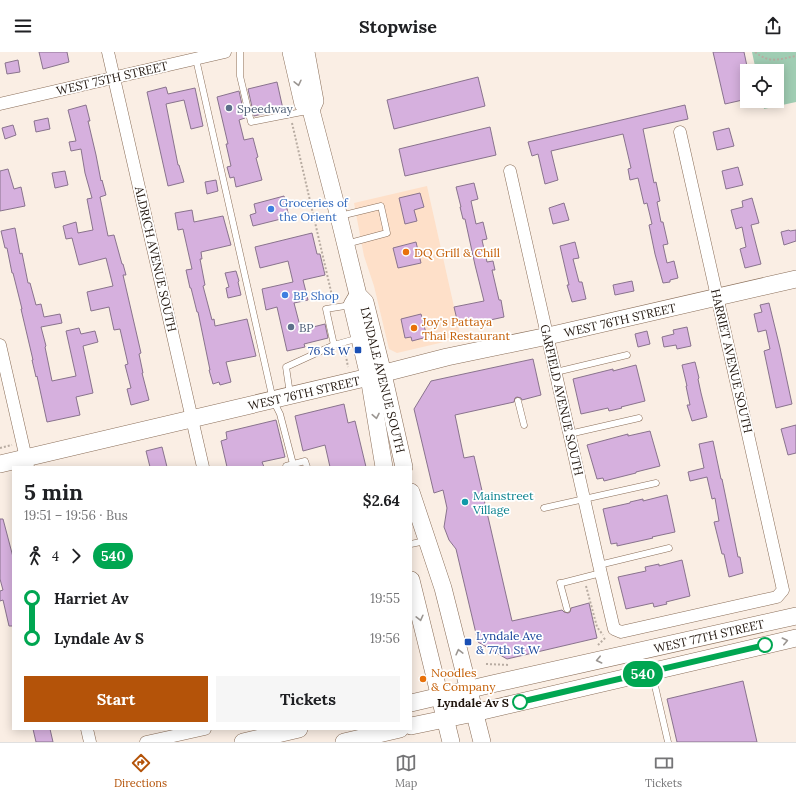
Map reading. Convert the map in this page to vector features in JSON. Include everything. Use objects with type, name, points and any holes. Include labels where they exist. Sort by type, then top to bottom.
[{"type":"street","name":"ALDRICH AVENUE SOUTH","points":[[108,52],[203,466]]},
{"type":"street","name":"WEST 75TH STREET","points":[[0,104],[196,59],[212,53],[225,52]]},
{"type":"street","name":"LYNDALE AVENUE SOUTH","points":[[291,52],[303,104],[312,110]]},
{"type":"street","name":"LYNDALE AVENUE SOUTH","points":[[306,52],[316,101],[312,110],[345,244],[360,338],[376,376],[404,466]]},
{"type":"street","name":"HARRIET AVENUE SOUTH","points":[[614,629],[621,632],[778,597],[783,590],[680,132]]},
{"type":"street","name":"GARFIELD AVENUE SOUTH","points":[[510,171],[614,629]]},
{"type":"street","name":"WEST 76TH STREET","points":[[0,464],[27,462],[192,419],[376,376],[447,357],[548,336],[796,279]]},
{"type":"street","name":"LYNDALE AVENUE SOUTH","points":[[355,300],[365,302],[376,376],[384,466]]},
{"type":"street","points":[[0,345],[27,462]]},
{"type":"street","points":[[412,498],[419,543],[443,588],[482,742]]},
{"type":"street","points":[[412,584],[451,742]]},
{"type":"street","name":"WEST 77TH STREET","points":[[412,703],[796,616]]},
{"type":"street","name":"WEST 77TH STREET","points":[[412,726],[474,713],[796,638]]},
{"type":"street","points":[[87,730],[90,742]]},
{"type":"street","points":[[146,742],[200,730]]},
{"type":"street","points":[[243,742],[295,730]]},
{"type":"street","points":[[344,742],[396,730]]},
{"type":"lane","points":[[240,52],[240,76],[251,122],[312,110]]},
{"type":"lane","points":[[196,59],[273,400],[280,414],[293,464]]},
{"type":"lane","points":[[339,217],[381,206],[387,233],[345,244]]},
{"type":"lane","points":[[334,345],[326,310],[355,300]]},
{"type":"lane","points":[[290,396],[286,367],[334,345],[360,338]]},
{"type":"lane","points":[[556,372],[627,355]]},
{"type":"lane","points":[[518,401],[524,426]]},
{"type":"lane","points":[[570,434],[639,418]]},
{"type":"lane","points":[[286,466],[305,461],[307,466]]},
{"type":"lane","points":[[544,508],[656,483]]},
{"type":"lane","points":[[567,609],[561,583],[600,569],[670,548]]},
{"type":"lane","points":[[652,672],[668,742]]},
{"type":"path","points":[[755,52],[765,59],[776,60],[796,56]]},
{"type":"path","points":[[290,114],[335,308]]},
{"type":"path","points":[[343,343],[348,367]]},
{"type":"path","points":[[581,587],[587,586],[597,627],[605,638]]},
{"type":"path","points":[[592,646],[599,644],[614,629]]},
{"type":"path","points":[[486,664],[510,665]]},
{"type":"shaded area","points":[[427,186],[461,338],[397,353],[389,349],[374,286],[364,256],[354,203]]},
{"type":"green space","points":[[752,52],[796,52],[796,102],[784,105],[784,64],[755,64]]},
{"type":"building","points":[[39,52],[67,52],[69,62],[43,69]]},
{"type":"building","points":[[713,52],[744,52],[747,64],[740,64],[740,101],[725,104]]},
{"type":"building","points":[[18,60],[20,72],[7,74],[5,63]]},
{"type":"building","points":[[478,77],[485,106],[394,129],[387,100]]},
{"type":"building","points":[[277,82],[283,109],[254,116],[248,89]]},
{"type":"building","points":[[166,87],[168,94],[195,88],[203,126],[191,129],[184,100],[166,104],[178,165],[184,182],[168,186],[147,92]]},
{"type":"building","points":[[239,91],[245,118],[239,120],[244,140],[253,138],[258,157],[256,158],[262,180],[236,187],[234,177],[230,178],[227,167],[231,166],[226,144],[228,144],[217,97]]},
{"type":"building","points":[[86,105],[101,181],[102,180],[106,195],[100,197],[108,236],[114,235],[126,275],[123,275],[141,353],[139,354],[142,373],[149,400],[131,405],[127,389],[131,388],[125,365],[128,364],[120,329],[114,330],[109,307],[91,311],[87,292],[113,286],[106,258],[79,265],[72,238],[66,239],[63,226],[76,222],[78,233],[93,230],[87,199],[92,198],[85,173],[81,149],[71,151],[69,142],[76,141],[68,110]]},
{"type":"building","points":[[685,105],[688,119],[643,129],[654,183],[656,182],[660,201],[657,202],[661,222],[663,222],[668,244],[663,245],[667,263],[674,261],[678,278],[670,280],[670,282],[663,283],[649,225],[652,224],[647,203],[644,204],[638,178],[630,180],[628,169],[631,168],[623,134],[551,151],[558,180],[545,184],[538,154],[532,156],[528,142]]},
{"type":"building","points":[[48,118],[50,129],[36,132],[34,121]]},
{"type":"building","points":[[13,125],[16,135],[5,139],[2,128]]},
{"type":"building","points":[[490,127],[496,155],[405,176],[399,149]]},
{"type":"building","points":[[729,128],[734,146],[717,150],[713,132]]},
{"type":"building","points":[[738,167],[743,185],[726,189],[722,171]]},
{"type":"building","points":[[8,169],[14,189],[21,187],[25,206],[0,211],[0,171]]},
{"type":"building","points":[[65,171],[68,185],[55,188],[52,173]]},
{"type":"building","points":[[216,180],[218,191],[207,194],[205,182]]},
{"type":"building","points":[[474,183],[478,199],[471,201],[476,224],[483,222],[487,239],[482,240],[487,262],[493,261],[495,270],[492,270],[499,300],[501,300],[504,317],[481,322],[481,319],[458,324],[454,307],[484,301],[456,187]]},
{"type":"building","points":[[420,193],[424,207],[414,210],[417,221],[405,224],[399,198]]},
{"type":"building","name":"Groceries of the Orient","points":[[284,196],[289,217],[253,226],[250,215],[256,213],[254,204]]},
{"type":"building","points":[[752,198],[759,223],[751,225],[761,264],[745,268],[740,249],[746,247],[742,227],[736,229],[731,210],[743,207],[742,201]]},
{"type":"building","points":[[564,203],[569,220],[553,224],[549,208]]},
{"type":"building","points":[[192,210],[194,222],[223,216],[231,245],[201,252],[202,259],[200,259],[205,285],[203,286],[215,326],[247,319],[256,356],[226,362],[231,382],[220,385],[219,382],[213,384],[209,370],[198,312],[186,270],[192,269],[183,229],[178,230],[175,213]]},
{"type":"building","points":[[15,228],[20,254],[22,253],[28,283],[30,283],[36,305],[41,304],[44,317],[60,314],[62,323],[41,327],[52,381],[76,376],[66,331],[79,328],[81,334],[95,331],[98,342],[83,346],[93,393],[76,397],[80,415],[47,422],[32,360],[22,309],[7,248],[5,248],[1,231]]},
{"type":"building","points":[[796,230],[796,241],[784,245],[781,232]]},
{"type":"building","points":[[312,233],[317,254],[320,254],[325,275],[303,280],[308,300],[294,303],[301,330],[325,324],[328,338],[304,344],[305,347],[287,351],[277,307],[266,310],[262,289],[293,282],[288,261],[260,268],[255,247]]},
{"type":"building","name":"DQ Grill & Chill","points":[[416,242],[421,263],[398,268],[393,248]]},
{"type":"building","points":[[575,242],[579,258],[573,259],[579,282],[582,282],[586,299],[572,302],[567,285],[569,285],[560,246]]},
{"type":"building","points":[[236,271],[241,295],[228,298],[226,288],[229,287],[225,273]]},
{"type":"building","points":[[632,281],[634,291],[615,295],[613,285]]},
{"type":"building","points":[[769,303],[792,404],[776,408],[764,351],[770,349],[766,330],[758,332],[754,314],[762,312],[760,305]]},
{"type":"building","name":"Joy's Pattaya Thai Restaurant","points":[[421,314],[427,337],[412,341],[411,337],[405,338],[401,319]]},
{"type":"building","points":[[687,327],[691,346],[677,349],[676,345],[664,347],[662,337],[674,334],[673,330]]},
{"type":"building","points":[[647,331],[650,344],[638,347],[635,334]]},
{"type":"building","name":"Mainstreet Village","points":[[533,359],[541,395],[522,400],[521,398],[517,397],[515,398],[514,402],[455,415],[464,458],[474,456],[512,621],[562,610],[568,613],[570,612],[571,608],[589,603],[597,638],[507,659],[478,642],[456,549],[449,540],[444,527],[447,508],[443,490],[434,493],[414,409],[431,381]]},
{"type":"building","points":[[695,362],[707,417],[692,421],[687,405],[690,405],[682,365]]},
{"type":"building","points":[[636,365],[645,401],[609,411],[608,408],[581,414],[573,379]]},
{"type":"building","points":[[344,404],[348,423],[355,421],[366,466],[330,466],[325,445],[303,451],[295,416]]},
{"type":"building","points":[[276,420],[285,457],[262,462],[264,466],[227,466],[221,441],[227,439],[226,432]]},
{"type":"building","points":[[796,425],[796,453],[788,455],[781,429]]},
{"type":"building","points":[[650,431],[660,466],[604,481],[603,478],[597,479],[587,445],[628,434],[628,436]]},
{"type":"building","points":[[713,441],[738,557],[740,557],[743,573],[729,577],[724,554],[722,554],[714,522],[719,521],[715,498],[712,499],[707,477],[690,481],[688,472],[704,468],[699,444]]},
{"type":"building","points":[[162,447],[167,466],[150,466],[146,451]]},
{"type":"building","points":[[667,495],[675,532],[617,546],[617,543],[611,544],[603,509],[643,499],[643,501]]},
{"type":"building","points":[[0,519],[3,519],[12,553],[12,626],[9,626],[3,600],[0,601],[0,591],[3,590],[0,579]]},
{"type":"building","points":[[682,560],[690,596],[666,602],[667,604],[654,607],[653,603],[626,609],[618,577],[646,571],[645,567],[659,564],[659,566]]},
{"type":"building","points":[[743,681],[757,742],[677,742],[667,699]]},
{"type":"building","points":[[33,730],[50,730],[53,742],[36,742]]},
{"type":"bus line","name":"540","points":[[520,702],[765,645]]},
{"type":"place","name":"Speedway","points":[[229,108]]},
{"type":"place","name":"Groceries of the Orient","points":[[271,209]]},
{"type":"place","name":"DQ Grill & Chill","points":[[406,252]]},
{"type":"place","name":"BP Shop","points":[[285,295]]},
{"type":"place","name":"BP","points":[[291,327]]},
{"type":"place","name":"Joy's Pattaya Thai Restaurant","points":[[414,328]]},
{"type":"place","name":"76 St W","points":[[358,350]]},
{"type":"place","name":"Mainstreet Village","points":[[465,502]]},
{"type":"place","name":"Lyndale Ave & 77th St W","points":[[468,642]]},
{"type":"place","name":"Noodles & Company","points":[[423,679]]},
{"type":"place","name":"Lyndale Av S","points":[[520,702]]}]
